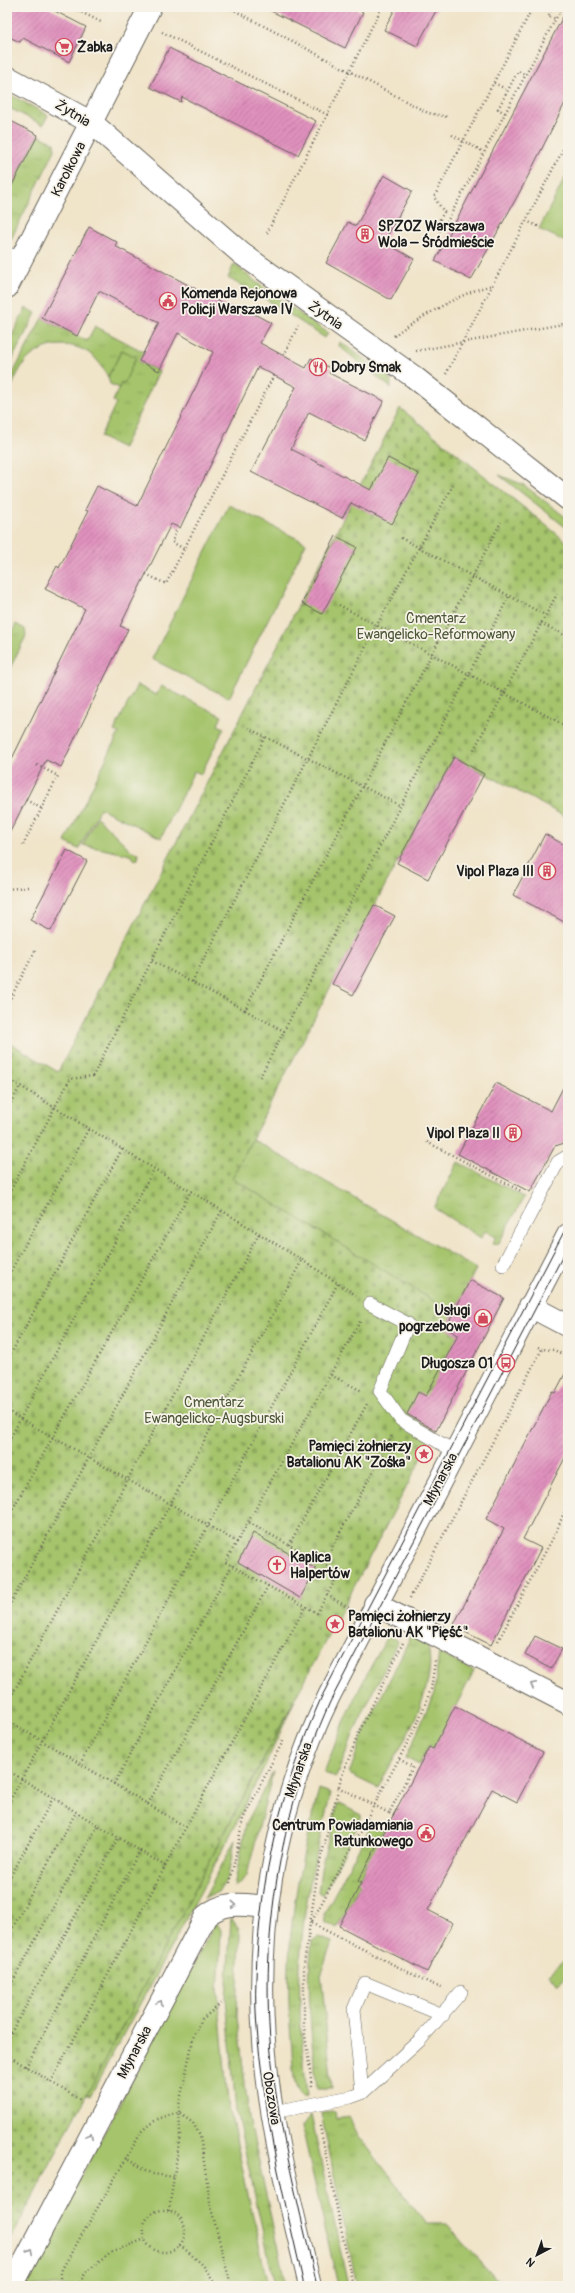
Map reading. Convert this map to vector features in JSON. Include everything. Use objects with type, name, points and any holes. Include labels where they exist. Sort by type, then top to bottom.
[{"type":"street","name":"Karolkowa","points":[[7,287],[14,256],[92,123],[150,7]]},
{"type":"street","name":"Żytnia","points":[[7,77],[92,123],[242,254],[414,377],[568,499]]},
{"type":"street","name":"Młynarska","points":[[12,2286],[206,1916],[216,1908],[226,1904],[267,1907],[275,1852],[298,1766],[323,1708],[454,1451],[568,1235]]},
{"type":"street","points":[[530,1306],[568,1326]]},
{"type":"street","points":[[375,1604],[568,1703]]},
{"type":"street","name":"Obozowa","points":[[267,1907],[263,1965],[263,2022],[267,2074],[273,2112],[310,2286]]},
{"type":"lane","points":[[503,1265],[558,1162],[568,1156]]},
{"type":"lane","points":[[370,1304],[408,1324],[380,1391],[401,1420],[454,1451]]},
{"type":"lane","points":[[362,2093],[354,2009],[364,1983],[443,2015]]},
{"type":"lane","points":[[273,2112],[351,2097],[362,2093],[420,2040],[443,2015],[461,1992]]},
{"type":"path","points":[[71,7],[103,23]]},
{"type":"path","points":[[228,7],[428,113],[448,117]]},
{"type":"path","points":[[267,233],[382,7]]},
{"type":"path","points":[[533,7],[434,197],[444,212],[435,228],[442,231],[562,7]]},
{"type":"path","points":[[553,7],[548,16],[556,19]]},
{"type":"path","points":[[155,28],[328,115]]},
{"type":"path","points":[[505,113],[498,109],[518,71],[526,75]]},
{"type":"path","points":[[494,83],[508,90]]},
{"type":"path","points":[[452,135],[484,152]]},
{"type":"path","points":[[444,378],[568,140]]},
{"type":"path","points":[[561,154],[568,158]]},
{"type":"path","points":[[526,221],[540,227]]},
{"type":"path","points":[[392,338],[412,321],[424,317],[455,298],[473,290],[493,285]]},
{"type":"path","points":[[412,352],[463,341],[568,323]]},
{"type":"path","points":[[284,355],[298,326]]},
{"type":"path","points":[[146,574],[166,584],[274,375]]},
{"type":"path","points":[[192,982],[377,625],[453,485]]},
{"type":"path","points":[[245,1010],[501,522]]},
{"type":"path","points":[[176,531],[172,542],[184,549]]},
{"type":"path","points":[[401,538],[545,615]]},
{"type":"path","points":[[472,753],[557,594]]},
{"type":"path","points":[[260,1077],[399,805],[509,596]]},
{"type":"path","points":[[339,605],[568,727]]},
{"type":"path","points":[[541,623],[568,637]]},
{"type":"path","points":[[248,728],[399,805]]},
{"type":"path","points":[[7,1197],[70,1079],[94,1076],[265,737]]},
{"type":"path","points":[[23,845],[58,776],[35,764]]},
{"type":"path","points":[[26,800],[42,808]]},
{"type":"path","points":[[7,890],[28,887]]},
{"type":"path","points":[[7,1005],[35,951]]},
{"type":"path","points":[[152,961],[284,1031]]},
{"type":"path","points":[[7,1078],[222,1210],[370,1304],[225,1562],[317,1613],[339,1573],[248,1522]]},
{"type":"path","points":[[7,1110],[20,1086]]},
{"type":"path","points":[[7,1278],[89,1128]]},
{"type":"path","points":[[427,1142],[537,1200]]},
{"type":"path","points":[[7,1361],[122,1148]]},
{"type":"path","points":[[7,1444],[22,1419],[154,1168]]},
{"type":"path","points":[[7,1519],[54,1438],[191,1191]]},
{"type":"path","points":[[7,1610],[222,1210]]},
{"type":"path","points":[[7,1704],[259,1234]]},
{"type":"path","points":[[7,1806],[302,1260]]},
{"type":"path","points":[[80,1764],[207,1524],[338,1283]]},
{"type":"path","points":[[538,1347],[542,1349],[554,1350],[568,1357]]},
{"type":"path","points":[[353,2286],[315,2104],[304,2027],[304,1964],[318,1870],[338,1787],[360,1730],[408,1631],[404,1628],[412,1611],[407,1605],[542,1349]]},
{"type":"path","points":[[331,1375],[365,1393]]},
{"type":"path","points":[[288,1545],[368,1403]]},
{"type":"path","points":[[7,1411],[171,1503],[237,1542]]},
{"type":"path","points":[[323,1564],[401,1420]]},
{"type":"path","points":[[487,1661],[556,1532],[568,1503]]},
{"type":"path","points":[[114,1784],[232,1565]]},
{"type":"path","points":[[148,1804],[268,1586]]},
{"type":"path","points":[[327,1595],[352,1609]]},
{"type":"path","points":[[51,2082],[165,1866],[305,1607]]},
{"type":"path","points":[[311,1923],[417,1724],[431,1689],[435,1660]]},
{"type":"path","points":[[7,1720],[186,1827]]},
{"type":"path","points":[[390,1813],[413,1767],[399,1759]]},
{"type":"path","points":[[7,1770],[165,1866]]},
{"type":"path","points":[[338,1787],[394,1815]]},
{"type":"path","points":[[7,1883],[54,1798]]},
{"type":"path","points":[[7,1938],[76,1812]]},
{"type":"path","points":[[7,1992],[98,1825]]},
{"type":"path","points":[[7,2040],[118,1838]]},
{"type":"path","points":[[26,2067],[140,1850]]},
{"type":"path","points":[[311,1923],[432,1984],[461,1992]]},
{"type":"path","points":[[169,2211],[180,2135],[180,2113],[184,2079],[197,2027],[209,2012],[222,2003]]},
{"type":"path","points":[[7,2055],[82,2101]]},
{"type":"path","points":[[60,2286],[62,2269],[125,2158],[149,2124],[168,2114],[180,2113],[193,2123],[200,2136],[211,2208],[231,2286]]},
{"type":"path","points":[[125,2158],[153,2174],[174,2177]]},
{"type":"path","points":[[161,2210],[169,2211],[181,2218],[185,2232],[180,2245],[165,2252],[157,2251],[150,2246],[145,2239],[143,2232],[148,2218],[161,2210]]},
{"type":"path","points":[[78,2286],[90,2269],[112,2252],[145,2239]]},
{"type":"path","points":[[180,2245],[203,2265],[217,2286]]},
{"type":"green space","points":[[7,93],[48,115],[43,125],[7,107]]},
{"type":"green space","points":[[38,135],[54,143],[55,150],[11,239],[7,238],[7,195]]},
{"type":"green space","points":[[568,172],[568,243],[539,229]]},
{"type":"green space","points":[[234,264],[266,290],[328,333],[325,338],[269,301],[228,278]]},
{"type":"green space","points":[[26,308],[36,313],[7,369],[7,345]]},
{"type":"green space","points":[[42,318],[87,341],[95,326],[144,352],[139,362],[159,371],[123,448],[100,437],[116,403],[113,401],[121,383],[123,384],[136,358],[122,350],[108,377],[96,359],[79,348],[60,345],[41,350],[32,355],[22,366],[7,398],[7,385]]},
{"type":"green space","points":[[340,342],[387,375],[391,382],[391,388],[339,346]]},
{"type":"green space","points":[[122,350],[136,357],[124,384],[121,383],[119,388],[110,384],[108,377]]},
{"type":"green space","name":"Cmentarz Ewangelicko-Augsburski","points":[[400,408],[568,543],[568,818],[454,757],[332,984],[232,1178],[465,1320],[436,1431],[7,2246],[7,1041],[58,1072]]},
{"type":"green space","points":[[499,475],[524,485],[568,519],[568,529]]},
{"type":"green space","points":[[229,505],[306,543],[229,698],[152,659]]},
{"type":"green space","points":[[16,624],[25,629],[26,636],[7,674],[7,643]]},
{"type":"green space","points":[[137,685],[156,695],[161,686],[222,716],[218,725],[224,728],[201,774],[194,771],[161,838],[100,808],[79,849],[65,842],[119,733],[114,731]]},
{"type":"green space","points":[[97,817],[133,852],[139,853],[138,859],[135,860],[131,855],[83,845]]},
{"type":"green space","points":[[252,1139],[476,1269],[453,1314],[232,1178]]},
{"type":"green space","points":[[458,1162],[524,1197],[499,1243],[492,1244],[496,1237],[485,1231],[481,1238],[434,1208]]},
{"type":"green space","points":[[389,1635],[398,1641],[357,1725],[336,1777],[324,1773],[353,1702]]},
{"type":"green space","points":[[411,1636],[428,1646],[430,1663],[428,1682],[415,1719],[378,1788],[349,1774],[365,1730]]},
{"type":"green space","points":[[439,1653],[474,1671],[434,1748],[429,1745],[419,1765],[406,1758],[434,1693]]},
{"type":"green space","points":[[295,1700],[248,1801],[222,1851],[90,2096],[86,2094]]},
{"type":"green space","points":[[273,1772],[247,1875],[243,1881],[234,1887],[246,1824]]},
{"type":"green space","points":[[319,1789],[331,1793],[311,1879],[301,1944],[300,2015],[307,2096],[302,2097],[296,2087],[293,2069],[289,2003],[289,1955],[297,1889]]},
{"type":"green space","points":[[340,1804],[361,1815],[361,1819],[323,1895],[318,1892],[321,1869],[337,1805]]},
{"type":"green space","points":[[376,1822],[385,1827],[357,1882],[360,1884],[337,1928],[325,1921],[324,1914],[370,1827]]},
{"type":"green space","points":[[235,1840],[228,1876],[218,1892],[204,1899]]},
{"type":"green space","points":[[231,1918],[238,1927],[240,1934],[237,2017],[249,2117],[286,2286],[275,2286],[236,2111],[226,1998]]},
{"type":"green space","points":[[216,1922],[221,1930],[218,1993],[228,2102],[268,2286],[23,2286]]},
{"type":"green space","points":[[318,1937],[332,1942],[321,1973],[332,2088],[317,2088],[313,2051],[309,1978],[312,1941]]},
{"type":"green space","points":[[568,1957],[568,1975],[557,1984],[549,1974]]},
{"type":"green space","points":[[335,2112],[336,2119],[349,2117],[358,2135],[427,2224],[447,2224],[502,2286],[357,2286],[321,2113]]},
{"type":"green space","points":[[311,2115],[348,2286],[338,2286],[302,2127]]},
{"type":"building","points":[[7,7],[47,7],[86,27],[69,62],[23,38],[20,42],[7,36]]},
{"type":"building","points":[[263,7],[352,7],[363,12],[345,48]]},
{"type":"building","points":[[396,7],[438,7],[417,46],[384,30]]},
{"type":"building","points":[[568,7],[568,97],[523,186],[471,280],[435,261]]},
{"type":"building","points":[[169,48],[316,121],[298,155],[182,97],[181,102],[150,87]]},
{"type":"building","points":[[7,119],[38,135],[7,195]]},
{"type":"building","name":"SPZOZ Warszawa Wola – Śródmieście","points":[[384,175],[412,191],[384,242],[414,259],[391,300],[326,263],[348,222],[356,226]]},
{"type":"building","points":[[89,227],[117,242],[115,246],[241,313],[243,308],[271,323],[260,343],[306,368],[311,358],[332,369],[329,373],[384,401],[364,440],[309,412],[291,449],[371,490],[388,458],[419,474],[392,524],[351,503],[342,518],[251,472],[296,387],[258,367],[180,528],[171,524],[120,626],[128,629],[61,767],[46,760],[7,838],[7,769],[85,609],[45,589],[57,566],[59,568],[88,511],[85,510],[97,486],[137,506],[213,352],[178,333],[159,371],[139,361],[159,323],[99,291],[77,336],[42,318]]},
{"type":"building","points":[[336,536],[357,547],[322,614],[302,603]]},
{"type":"building","points":[[454,757],[484,774],[428,879],[397,863]]},
{"type":"building","name":"Vipol Plaza III","points":[[545,834],[568,847],[568,924],[513,895]]},
{"type":"building","points":[[67,850],[87,861],[51,931],[30,920]]},
{"type":"building","points":[[374,905],[395,916],[353,995],[332,984]]},
{"type":"building","name":"Vipol Plaza II","points":[[568,1078],[568,1142],[555,1146],[530,1192],[458,1154],[496,1083],[551,1111]]},
{"type":"building","points":[[470,1280],[504,1298],[436,1431],[407,1414],[418,1392],[426,1396],[458,1335],[446,1328]]},
{"type":"building","points":[[568,1368],[568,1452],[523,1539],[541,1548],[491,1645],[453,1626],[504,1529],[486,1519],[552,1391],[555,1393]]},
{"type":"building","name":"Kaplica Halpertów","points":[[253,1533],[316,1569],[300,1598],[238,1562]]},
{"type":"building","points":[[535,1636],[562,1649],[551,1669],[525,1655]]},
{"type":"building","name":"Centrum Powiadamiania Ratunkowego","points":[[455,1706],[543,1752],[517,1802],[492,1789],[428,1910],[453,1923],[427,1972],[339,1926],[361,1883],[358,1881],[429,1747],[433,1749]]},
{"type":"tram line","points":[[304,2286],[273,2148],[258,2040],[256,1993],[258,1941],[262,1905],[275,1833],[295,1764],[322,1696],[568,1224]]},
{"type":"tram line","points":[[317,2286],[277,2100],[271,2049],[268,1998],[269,1947],[274,1897],[283,1847],[295,1798],[311,1749],[330,1702],[568,1246]]},
{"type":"place","name":"Żabka","points":[[64,47]]},
{"type":"place","name":"SPZOZ Warszawa Wola – Śródmieście","points":[[365,234]]},
{"type":"place","name":"Komenda Rejonowa Policji Warszawa IV","points":[[168,301]]},
{"type":"place","name":"Dobry Smak","points":[[318,367]]},
{"type":"place","name":"Vipol Plaza III","points":[[547,871]]},
{"type":"place","name":"Vipol Plaza II","points":[[513,1133]]},
{"type":"place","name":"Usługi pogrzebowe","points":[[483,1318]]},
{"type":"place","name":"Długosza 01","points":[[506,1363]]},
{"type":"place","name":"Pamięci żołnierzy Batalionu AK \"Zośka\"","points":[[424,1454]]},
{"type":"place","name":"Kaplica Halpertów","points":[[277,1565]]},
{"type":"place","name":"Pamięci żołnierzy Batalionu AK \"Pięść\"","points":[[335,1624]]},
{"type":"place","name":"Centrum Powiadamiania Ratunkowego","points":[[426,1833]]},
{"type":"park label","name":"Cmentarz Ewangelicko-Reformowany","points":[[436,626]]}]
